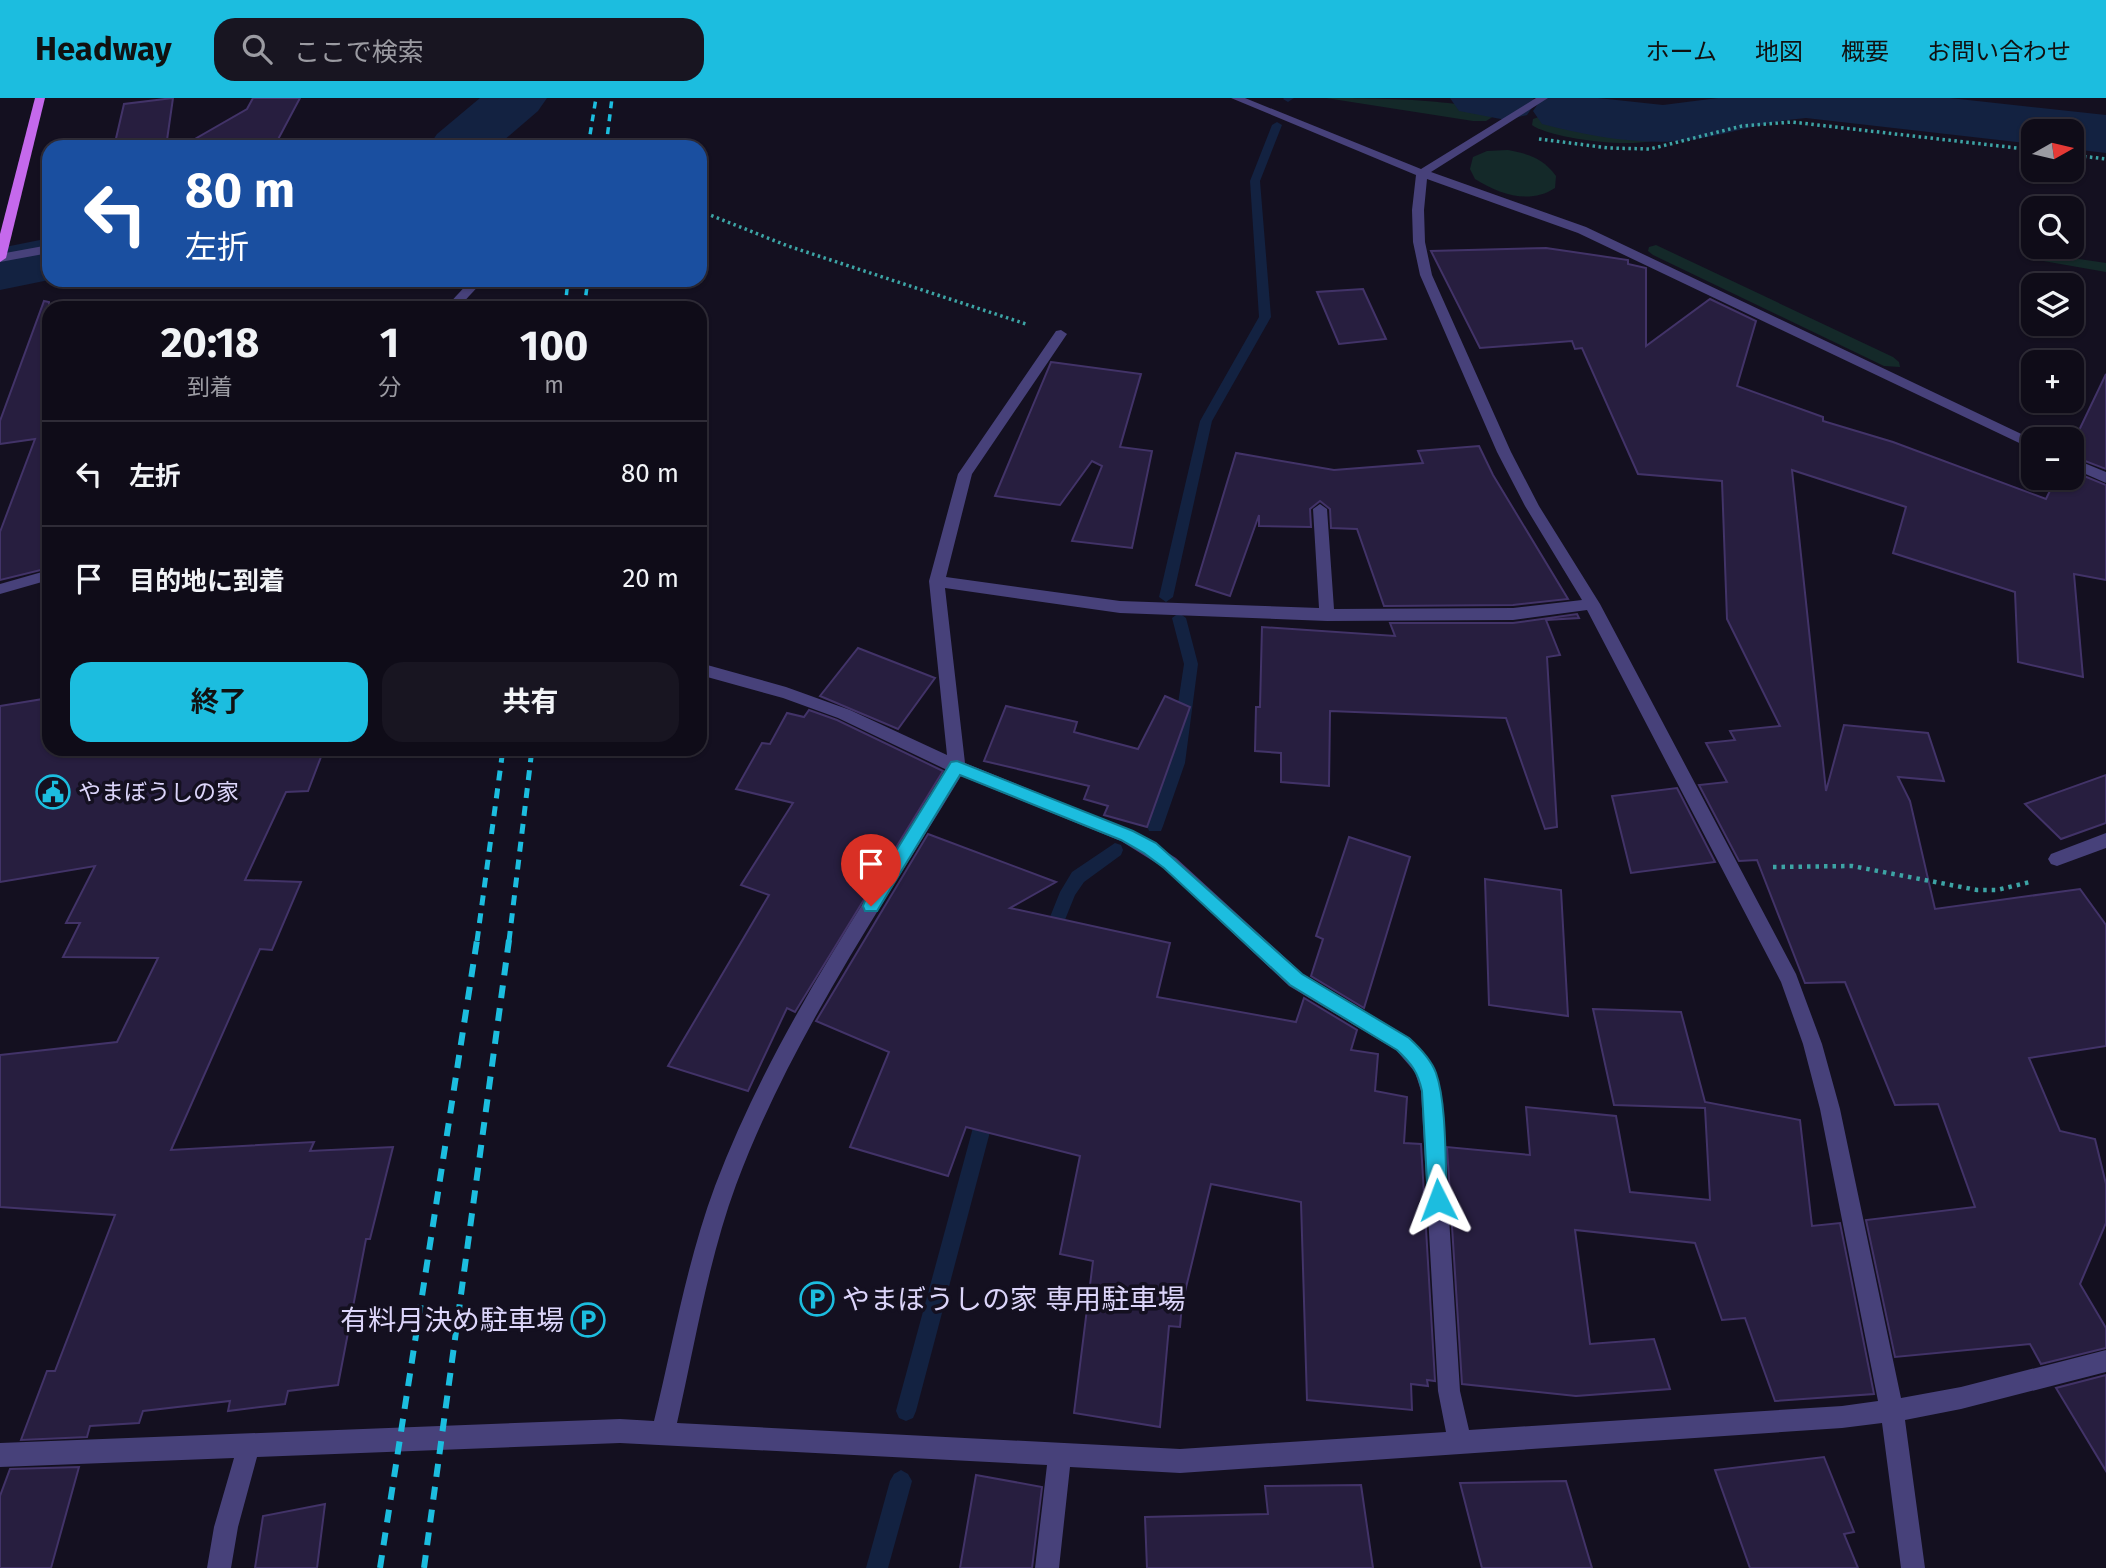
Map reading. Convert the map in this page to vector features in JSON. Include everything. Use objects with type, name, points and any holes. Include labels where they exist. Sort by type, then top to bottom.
[{"type":"main road","points":[[0,258],[40,98]]},
{"type":"street","points":[[1236,98],[1422,173],[1583,229],[2021,440]]},
{"type":"street","points":[[1422,173],[1543,98]]},
{"type":"street","points":[[1422,173],[1418,210],[1419,242],[1426,275],[1517,479],[1592,604],[1789,980],[1806,1020],[1820,1062],[1892,1410],[1909,1520],[1913,1568]]},
{"type":"street","points":[[0,258],[42,250]]},
{"type":"street","points":[[458,301],[471,287]]},
{"type":"street","points":[[663,1432],[702,1266],[725,1187],[752,1123],[817,996],[957,767],[937,580],[965,474],[1061,334]]},
{"type":"street","points":[[2084,468],[2106,478]]},
{"type":"street","points":[[1320,509],[1328,615]]},
{"type":"street","points":[[0,589],[42,577]]},
{"type":"street","points":[[937,580],[1120,607],[1328,615],[1513,614],[1592,604]]},
{"type":"street","points":[[707,670],[844,714],[957,767],[1127,836],[1150,848],[1296,980],[1403,1044],[1417,1057],[1427,1073],[1431,1091],[1449,1391],[1461,1442]]},
{"type":"street","points":[[2057,859],[2106,840]]},
{"type":"street","points":[[0,1455],[561,1431],[663,1432],[1180,1461],[1843,1417],[1961,1398],[2106,1361]]},
{"type":"street","points":[[219,1568],[226,1527],[249,1445]]},
{"type":"street","points":[[1047,1568],[1060,1455]]},
{"type":"path","points":[[1494,128],[1510,135],[1640,149],[1667,146],[1742,126],[1792,122],[2021,148]]},
{"type":"path","points":[[2084,156],[2106,159]]},
{"type":"path","points":[[707,214],[801,250],[1061,334]]},
{"type":"path","points":[[1731,868],[1852,866],[1954,887],[1997,890],[2018,887],[2034,880],[2048,871],[2057,859]]},
{"type":"green space","points":[[1326,98],[1442,102],[1483,110],[1494,116],[1486,121],[1473,121]]},
{"type":"green space","points":[[1542,116],[1655,131],[1665,135],[1640,143],[1578,139],[1532,125],[1533,119]]},
{"type":"green space","points":[[1508,150],[1529,155],[1546,165],[1556,176],[1555,188],[1535,196],[1514,196],[1475,179],[1470,169],[1473,157],[1487,151]]},
{"type":"green space","points":[[1656,245],[1893,357],[1900,367],[1884,366],[1653,255],[1648,251],[1649,247]]},
{"type":"green space","points":[[2032,259],[2079,259],[2106,263],[2106,272]]},
{"type":"building","points":[[173,98],[167,140],[116,140],[124,104]]},
{"type":"building","points":[[253,98],[300,98],[278,140],[193,140],[247,109]]},
{"type":"building","points":[[1546,248],[1628,260],[1628,264],[1646,268],[1646,346],[1710,299],[1756,321],[1737,386],[1823,417],[1823,421],[1893,442],[2046,499],[2050,490],[2084,490],[2084,476],[2106,485],[2106,580],[2074,574],[2083,677],[2018,662],[2015,592],[1893,553],[1906,507],[1792,470],[1826,791],[1844,725],[1928,733],[1944,781],[1898,777],[1910,801],[1935,909],[2080,889],[2106,925],[2106,1046],[2029,1058],[2060,1131],[2095,1139],[2106,1184],[2106,1223],[2080,1284],[2106,1328],[2106,1348],[2041,1364],[2030,1344],[1895,1357],[1866,1220],[1975,1207],[1938,1104],[1895,1105],[1845,982],[1805,983],[1757,860],[1739,861],[1699,785],[1727,782],[1706,743],[1735,740],[1730,731],[1780,726],[1727,619],[1722,481],[1638,474],[1582,348],[1575,349],[1572,341],[1480,348],[1431,251]]},
{"type":"building","points":[[1363,289],[1386,339],[1339,344],[1317,292]]},
{"type":"building","points":[[42,306],[42,570],[0,580],[0,532],[35,439],[0,444],[0,421]]},
{"type":"building","points":[[1051,362],[1141,374],[1120,447],[1152,451],[1132,548],[1072,541],[1102,466],[1092,461],[1060,505],[995,496]]},
{"type":"building","points":[[2106,374],[2106,469],[2084,461],[2084,427],[2081,427]]},
{"type":"building","points":[[1479,446],[1493,475],[1568,599],[1513,605],[1384,606],[1357,529],[1331,528],[1330,509],[1320,501],[1310,509],[1311,527],[1259,526],[1259,515],[1230,596],[1196,585],[1236,453],[1334,470],[1423,463],[1418,451]]},
{"type":"building","points":[[1577,614],[1579,618],[1546,620],[1560,655],[1547,657],[1557,827],[1545,829],[1506,718],[1330,711],[1329,786],[1281,782],[1281,753],[1255,751],[1256,707],[1260,707],[1262,627],[1395,636],[1390,623],[1513,623]]},
{"type":"building","points":[[858,648],[935,678],[898,729],[820,696]]},
{"type":"building","points":[[1165,696],[1190,707],[1147,827],[1104,815],[1108,806],[1084,799],[1089,786],[984,761],[1006,706],[1077,722],[1074,732],[1138,749]]},
{"type":"building","points":[[42,699],[42,756],[321,756],[308,791],[286,792],[245,880],[301,882],[272,950],[260,949],[171,1150],[314,1142],[310,1151],[393,1147],[370,1239],[366,1239],[338,1385],[288,1391],[285,1404],[228,1411],[230,1401],[143,1411],[139,1423],[90,1426],[87,1437],[21,1440],[47,1371],[55,1371],[115,1215],[0,1207],[0,1055],[117,1042],[158,958],[63,957],[80,923],[66,923],[95,866],[0,882],[0,706]]},
{"type":"building","points":[[809,710],[837,720],[943,771],[795,1012],[787,1008],[748,1091],[668,1066],[769,895],[741,885],[793,803],[736,789],[762,743],[770,744],[787,713],[804,717]]},
{"type":"building","points":[[2106,775],[2106,823],[2061,839],[2025,804]]},
{"type":"building","points":[[1677,788],[1715,862],[1631,873],[1612,796]]},
{"type":"building","points":[[928,834],[1056,882],[1010,908],[1170,943],[1157,997],[1296,1022],[1304,998],[1357,1030],[1351,1050],[1378,1054],[1375,1091],[1407,1097],[1404,1143],[1421,1144],[1435,1381],[1427,1380],[1428,1386],[1411,1384],[1412,1410],[1307,1400],[1301,1202],[1211,1184],[1182,1304],[1180,1327],[1169,1326],[1160,1427],[1074,1413],[1093,1261],[1060,1254],[1080,1156],[966,1127],[948,1176],[850,1147],[889,1052],[816,1021]]},
{"type":"building","points":[[1349,837],[1410,857],[1364,1008],[1311,976],[1323,939],[1316,936]]},
{"type":"building","points":[[1485,879],[1561,890],[1568,1016],[1489,1005]]},
{"type":"building","points":[[1593,1009],[1681,1012],[1705,1102],[1800,1120],[1812,1226],[1840,1223],[1874,1394],[1775,1401],[1745,1318],[1722,1320],[1695,1243],[1575,1230],[1590,1344],[1654,1339],[1670,1389],[1576,1396],[1462,1384],[1447,1147],[1530,1155],[1526,1107],[1616,1116],[1630,1192],[1710,1200],[1705,1108],[1614,1105]]},
{"type":"building","points":[[2106,1375],[2106,1471],[2056,1388]]},
{"type":"building","points":[[1824,1457],[1854,1532],[1844,1534],[1858,1568],[1750,1568],[1715,1470]]},
{"type":"building","points":[[79,1467],[51,1568],[0,1568],[0,1496],[10,1469]]},
{"type":"building","points":[[976,1475],[1042,1487],[1032,1568],[960,1568]]},
{"type":"building","points":[[1566,1481],[1592,1568],[1482,1568],[1460,1483]]},
{"type":"building","points":[[1361,1485],[1373,1568],[1147,1568],[1145,1517],[1268,1514],[1265,1486]]},
{"type":"building","points":[[325,1504],[317,1568],[255,1568],[263,1516]]},
{"type":"waterway","points":[[467,140],[517,98]]},
{"type":"waterway","points":[[1480,98],[1506,102]]},
{"type":"waterway","points":[[1563,111],[1634,121],[1677,123],[1806,100],[2106,134]]},
{"type":"waterway","points":[[1166,597],[1206,421],[1265,317],[1255,181],[1277,125]]},
{"type":"waterway","points":[[0,269],[42,261]]},
{"type":"waterway","points":[[1155,826],[1177,763],[1191,664],[1179,618]]},
{"type":"waterway","points":[[1050,937],[1068,892],[1078,877],[1115,850]]},
{"type":"waterway","points":[[906,1411],[986,1113]]},
{"type":"waterway","points":[[877,1568],[901,1481]]},
{"type":"railway","points":[[589,140],[596,98]]},
{"type":"railway","points":[[607,140],[612,98]]},
{"type":"railway","points":[[566,301],[567,287]]},
{"type":"railway","points":[[585,301],[587,287]]},
{"type":"railway","points":[[477,941],[502,756]]},
{"type":"railway","points":[[509,941],[531,756]]},
{"type":"railway","points":[[380,1568],[477,940]]},
{"type":"railway","points":[[424,1568],[509,940]]},
{"type":"place","name":"やまぼうしの家","points":[[53,792]]},
{"type":"place","name":"やまぼうしの家 専用駐車場","points":[[817,1299]]},
{"type":"place","name":"有料月決め駐車場","points":[[588,1320]]},
{"type":"route","points":[[871,906],[957,767],[1127,836],[1170,863],[1296,980],[1403,1044],[1417,1057],[1427,1073],[1431,1091],[1438,1200]]}]
